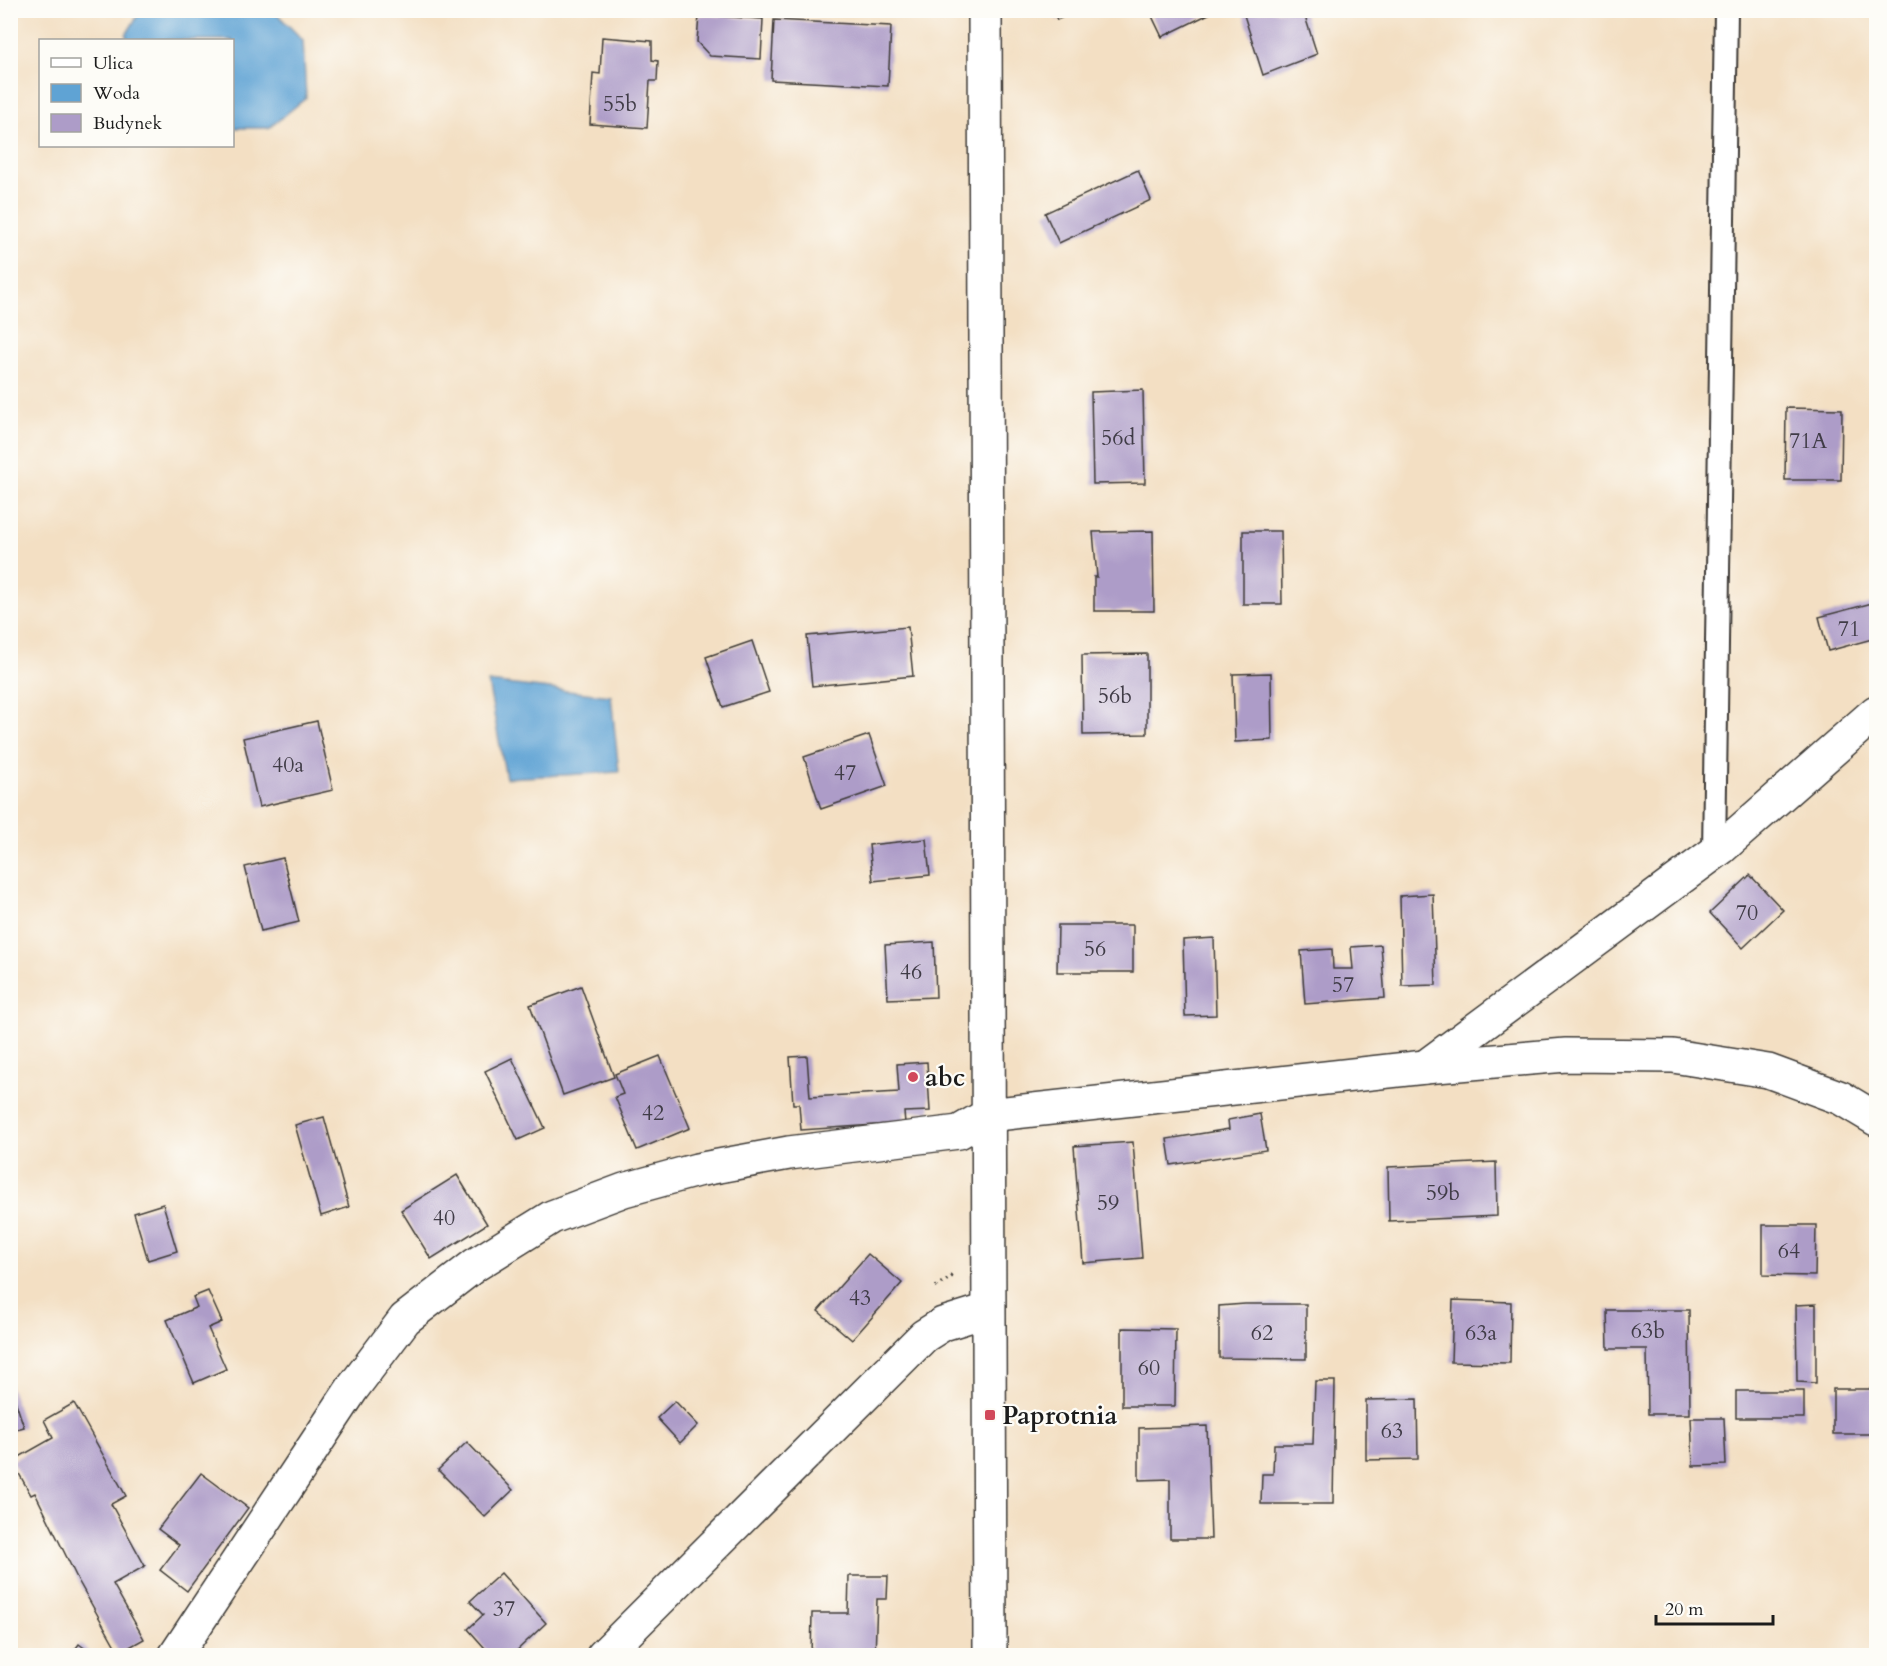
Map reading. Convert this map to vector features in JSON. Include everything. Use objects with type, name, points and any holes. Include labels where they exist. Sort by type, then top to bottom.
[{"type":"street","points":[[985,10],[990,1656]]},
{"type":"street","points":[[1425,1067],[1714,853],[1876,712]]},
{"type":"street","points":[[175,1656],[352,1389],[405,1318],[475,1265],[552,1217],[624,1190],[697,1170],[789,1153],[959,1132],[988,1115],[1425,1067],[1566,1055],[1672,1056],[1768,1071],[1841,1098],[1876,1119]]},
{"type":"street","points":[[603,1656],[924,1336],[943,1324],[988,1310]]},
{"type":"lane","points":[[1714,853],[1726,10]]},
{"type":"water","points":[[141,10],[274,11],[303,40],[306,98],[269,128],[234,128],[234,39],[127,39],[126,35]]},
{"type":"water","points":[[488,682],[611,696],[619,772],[506,778]]},
{"type":"building","points":[[1053,10],[1078,10],[1057,20]]},
{"type":"building","points":[[1160,10],[1217,10],[1162,37],[1151,14]]},
{"type":"building","points":[[1303,10],[1317,54],[1263,75],[1243,12]]},
{"type":"building","points":[[699,15],[763,19],[761,59],[710,56],[697,42]]},
{"type":"building","points":[[774,20],[891,26],[888,86],[771,80]]},
{"type":"building","points":[[602,37],[652,41],[652,60],[658,61],[657,81],[650,81],[647,128],[590,124],[593,73],[600,74]]},
{"type":"building","points":[[1138,170],[1151,200],[1059,243],[1045,213]]},
{"type":"building","points":[[1143,390],[1145,483],[1093,484],[1091,392]]},
{"type":"building","points":[[1786,408],[1842,409],[1841,480],[1785,480]]},
{"type":"building","points":[[1153,531],[1154,611],[1094,611],[1094,577],[1097,577],[1093,532]]},
{"type":"building","points":[[1243,531],[1281,531],[1282,604],[1243,604]]},
{"type":"building","points":[[1876,602],[1876,638],[1828,651],[1819,617]]},
{"type":"building","points":[[908,627],[913,676],[812,686],[807,636]]},
{"type":"building","points":[[752,641],[769,692],[723,707],[706,657]]},
{"type":"building","points":[[1147,654],[1147,734],[1083,735],[1082,655]]},
{"type":"building","points":[[1271,673],[1272,740],[1235,742],[1233,674]]},
{"type":"building","points":[[317,721],[333,790],[259,807],[243,738]]},
{"type":"building","points":[[869,735],[887,786],[821,809],[804,757]]},
{"type":"building","points":[[926,839],[930,875],[873,881],[869,845]]},
{"type":"building","points":[[283,858],[299,922],[261,931],[245,867]]},
{"type":"building","points":[[1750,875],[1783,910],[1743,948],[1710,913]]},
{"type":"building","points":[[1433,894],[1436,985],[1402,986],[1400,896]]},
{"type":"building","points":[[1058,925],[1133,925],[1133,972],[1057,972]]},
{"type":"building","points":[[1214,938],[1216,1015],[1185,1016],[1183,940]]},
{"type":"building","points":[[934,942],[936,997],[888,999],[885,945]]},
{"type":"building","points":[[1381,945],[1385,998],[1305,1004],[1301,951],[1332,949],[1333,969],[1353,969],[1351,947]]},
{"type":"building","points":[[581,986],[614,1077],[563,1095],[530,1005]]},
{"type":"building","points":[[660,1056],[690,1128],[637,1150],[615,1097],[623,1094],[615,1074]]},
{"type":"building","points":[[807,1056],[810,1097],[899,1092],[897,1064],[927,1062],[930,1111],[904,1112],[905,1123],[801,1130],[799,1104],[793,1104],[790,1057]]},
{"type":"building","points":[[512,1058],[545,1128],[518,1140],[485,1071]]},
{"type":"building","points":[[1260,1114],[1266,1150],[1171,1165],[1167,1139],[1229,1129],[1228,1120]]},
{"type":"building","points":[[324,1117],[349,1207],[321,1216],[295,1125]]},
{"type":"building","points":[[1133,1142],[1142,1258],[1083,1263],[1074,1146]]},
{"type":"building","points":[[1496,1162],[1497,1216],[1389,1221],[1388,1167]]},
{"type":"building","points":[[457,1175],[487,1224],[431,1259],[401,1210]]},
{"type":"building","points":[[163,1204],[177,1251],[148,1260],[134,1213]]},
{"type":"building","points":[[1763,1225],[1816,1225],[1815,1276],[1763,1275]]},
{"type":"building","points":[[868,1254],[902,1283],[852,1340],[818,1311]]},
{"type":"building","points":[[208,1291],[222,1322],[208,1328],[226,1369],[194,1383],[167,1320],[197,1307],[193,1297]]},
{"type":"building","points":[[1453,1300],[1511,1302],[1510,1363],[1451,1362]]},
{"type":"building","points":[[1306,1304],[1306,1359],[1219,1358],[1219,1306]]},
{"type":"building","points":[[1816,1304],[1816,1383],[1797,1382],[1796,1305]]},
{"type":"building","points":[[1607,1310],[1689,1310],[1690,1414],[1648,1414],[1647,1349],[1608,1349]]},
{"type":"building","points":[[1122,1328],[1176,1329],[1175,1406],[1122,1406]]},
{"type":"building","points":[[1315,1381],[1335,1381],[1333,1504],[1261,1504],[1262,1474],[1273,1474],[1274,1444],[1313,1444]]},
{"type":"building","points":[[10,1385],[24,1427],[10,1431]]},
{"type":"building","points":[[1833,1389],[1873,1389],[1873,1434],[1833,1434]]},
{"type":"building","points":[[1736,1391],[1804,1391],[1804,1418],[1736,1418]]},
{"type":"building","points":[[1417,1399],[1418,1459],[1366,1460],[1366,1400]]},
{"type":"building","points":[[675,1401],[698,1425],[680,1443],[657,1418]]},
{"type":"building","points":[[74,1403],[126,1496],[111,1504],[145,1566],[113,1584],[144,1639],[119,1653],[79,1582],[35,1493],[31,1495],[12,1461],[53,1438],[44,1420]]},
{"type":"building","points":[[1691,1418],[1724,1418],[1726,1465],[1693,1466]]},
{"type":"building","points":[[1207,1426],[1211,1539],[1170,1539],[1170,1479],[1139,1480],[1139,1428]]},
{"type":"building","points":[[467,1442],[513,1490],[485,1517],[438,1470]]},
{"type":"building","points":[[201,1473],[248,1508],[187,1591],[160,1570],[179,1545],[158,1529]]},
{"type":"building","points":[[501,1573],[546,1623],[511,1656],[492,1656],[468,1629],[483,1615],[470,1601]]},
{"type":"building","points":[[849,1576],[888,1576],[887,1599],[877,1599],[875,1656],[811,1656],[812,1613],[848,1613]]},
{"type":"building","points":[[79,1644],[95,1656],[70,1656]]},
{"type":"place","name":"abc","points":[[913,1077]]},
{"type":"place","name":"Paprotnia","points":[[990,1415]]}]
